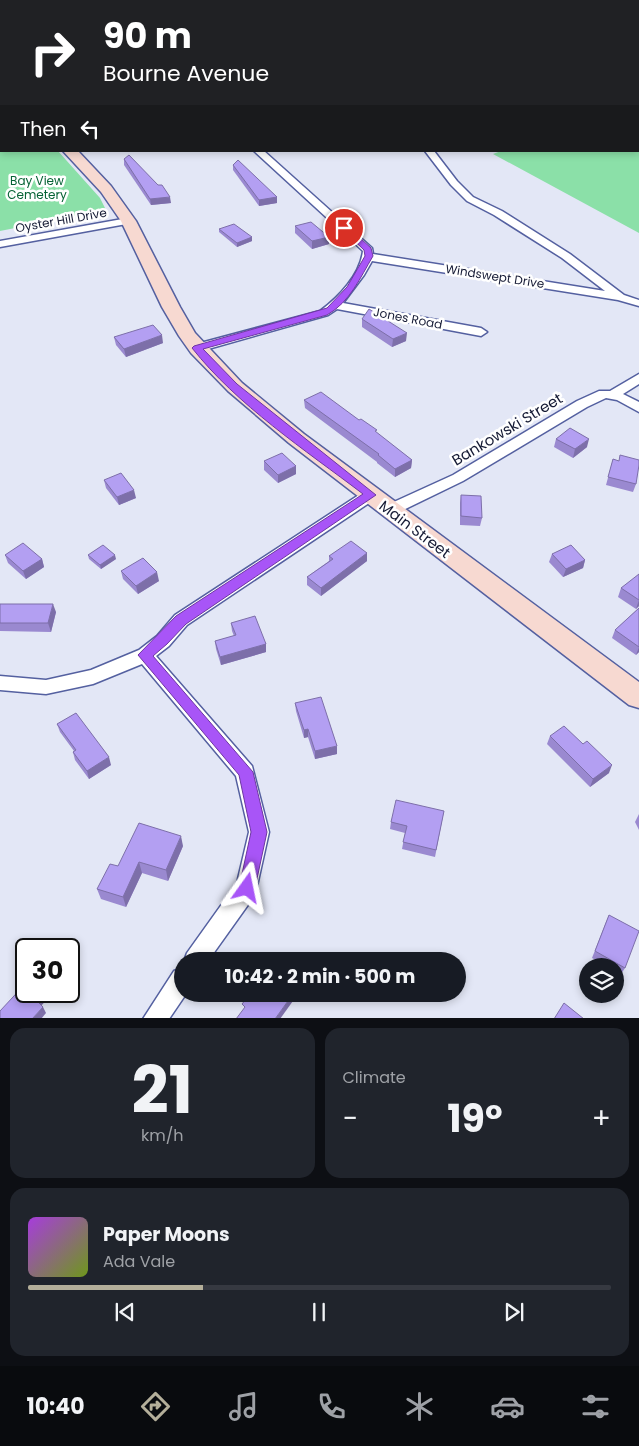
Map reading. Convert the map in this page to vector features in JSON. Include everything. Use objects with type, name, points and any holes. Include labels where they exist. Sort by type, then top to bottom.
[{"type":"main road","name":"Main Street","points":[[71,152],[101,181],[128,221],[163,293],[197,348],[241,393],[370,495],[639,697]]},
{"type":"street","points":[[197,348],[324,313],[336,305],[351,288],[369,256],[368,250],[287,175],[259,152]]},
{"type":"street","name":"Windswept Drive","points":[[430,152],[454,183],[470,199],[498,213],[566,256],[620,298],[638,306]]},
{"type":"street","name":"Oyster Hill Drive","points":[[0,244],[128,221]]},
{"type":"street","name":"Windswept Drive","points":[[369,256],[620,298]]},
{"type":"street","name":"Jones Road","points":[[336,305],[481,332]]},
{"type":"street","name":"Bankowski Street","points":[[390,510],[458,478],[582,404],[604,394],[612,395],[639,378]]},
{"type":"street","points":[[612,395],[621,397],[639,408]]},
{"type":"street","points":[[0,683],[46,687],[93,677],[145,655],[163,641],[181,620],[370,495]]},
{"type":"street","points":[[145,655],[245,772],[259,832],[247,888],[201,952]]},
{"type":"street","points":[[155,1018],[174,991]]},
{"type":"green space","name":"Bay View Cemetery","points":[[0,152],[59,152],[100,198],[106,210],[0,231]]},
{"type":"green space","points":[[498,152],[639,152],[639,233],[493,154]]},
{"type":"building","points":[[129,155],[158,185],[162,185],[170,197],[150,199],[124,159]]},
{"type":"building","points":[[238,160],[277,197],[259,200],[233,165]]},
{"type":"building","points":[[311,222],[329,237],[312,241],[295,226]]},
{"type":"building","points":[[234,224],[252,237],[237,243],[219,229]]},
{"type":"building","points":[[369,309],[407,333],[393,339],[362,319]]},
{"type":"building","points":[[153,325],[162,335],[124,349],[114,337]]},
{"type":"building","points":[[321,392],[359,420],[361,419],[377,430],[375,431],[412,460],[395,469],[379,454],[304,400]]},
{"type":"building","points":[[570,428],[589,439],[575,449],[556,439]]},
{"type":"building","points":[[282,453],[296,466],[278,475],[264,461]]},
{"type":"building","points":[[620,455],[639,460],[636,484],[608,477],[613,459],[619,461]]},
{"type":"building","points":[[121,473],[134,490],[117,497],[104,480]]},
{"type":"building","points":[[461,495],[481,496],[482,518],[461,516]]},
{"type":"building","points":[[351,541],[367,553],[321,588],[307,577],[333,559],[329,556]]},
{"type":"building","points":[[23,543],[42,559],[23,571],[5,555]]},
{"type":"building","points":[[103,545],[115,555],[100,565],[88,555]]},
{"type":"building","points":[[571,545],[585,560],[566,569],[552,554]]},
{"type":"building","points":[[143,558],[157,572],[136,586],[121,571]]},
{"type":"building","points":[[639,574],[639,600],[621,588]]},
{"type":"building","points":[[0,604],[53,604],[48,623],[0,623]]},
{"type":"building","points":[[639,608],[639,647],[615,630]]},
{"type":"building","points":[[255,616],[266,644],[220,657],[215,641],[236,635],[231,623]]},
{"type":"building","points":[[321,697],[337,746],[315,751],[308,729],[304,730],[295,703]]},
{"type":"building","points":[[76,713],[109,757],[87,771],[73,752],[76,750],[57,724]]},
{"type":"building","points":[[564,726],[583,744],[587,741],[612,765],[593,779],[550,736]]},
{"type":"building","points":[[396,800],[444,811],[436,850],[403,842],[407,826],[391,822]]},
{"type":"building","points":[[139,823],[181,836],[166,870],[139,862],[123,897],[97,889],[110,864],[118,866]]},
{"type":"building","points":[[609,915],[639,931],[625,968],[624,958],[607,958],[595,951]]},
{"type":"building","points":[[15,995],[15,1003],[39,1003],[43,1007],[33,1018],[0,1018],[0,1011]]},
{"type":"building","points":[[244,1002],[287,1002],[276,1018],[237,1018],[245,1007],[242,1004]]},
{"type":"building","points":[[564,1003],[583,1018],[555,1018]]},
{"type":"route","points":[[247,888],[259,832],[245,772],[145,655],[163,641],[181,620],[370,495],[279,425],[233,386],[197,348],[330,310],[351,288],[369,256],[368,250],[344,228]]}]
